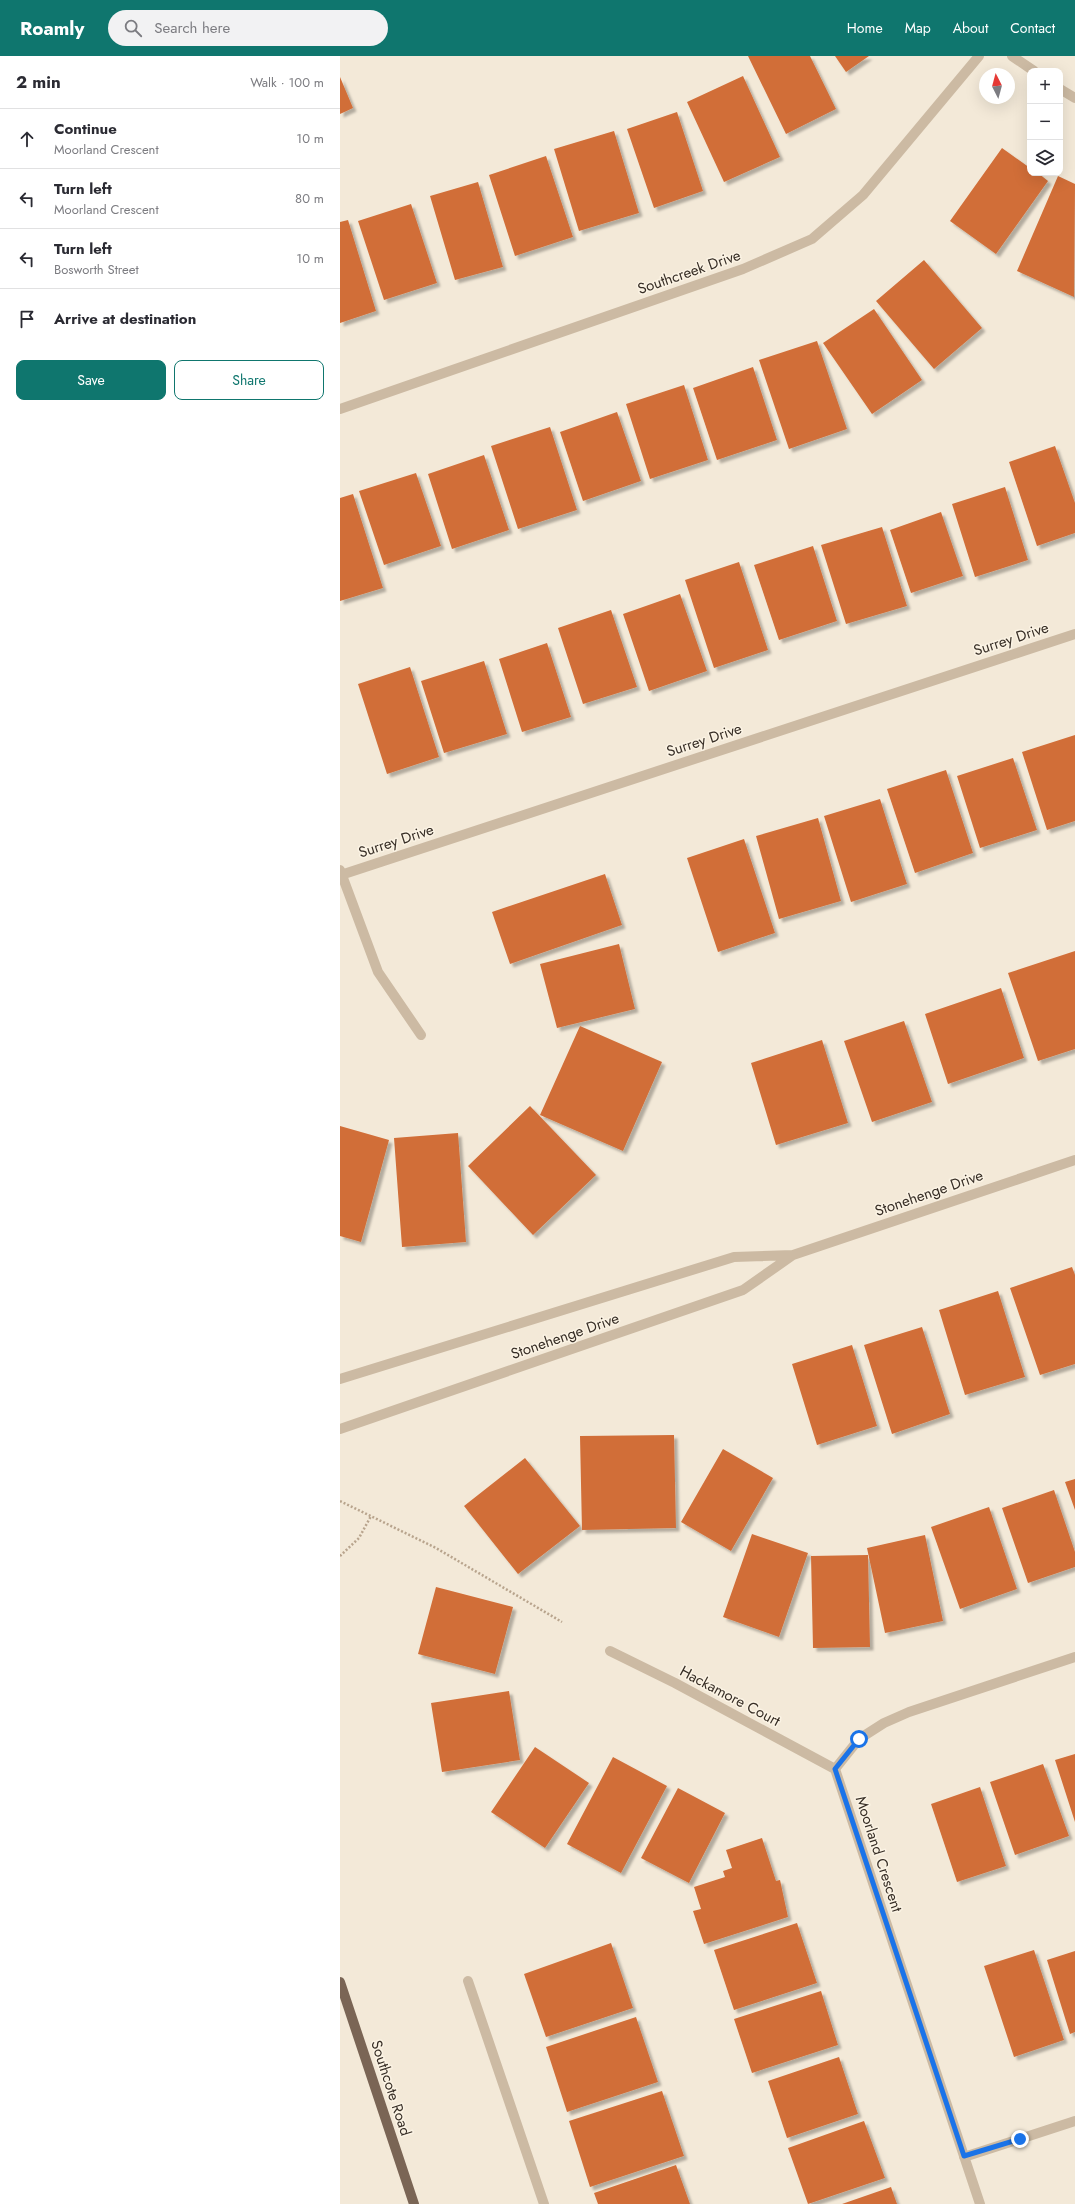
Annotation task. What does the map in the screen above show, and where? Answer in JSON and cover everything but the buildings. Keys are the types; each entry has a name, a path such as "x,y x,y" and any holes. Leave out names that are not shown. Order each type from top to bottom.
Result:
{"main road":[{"name":"Southcote Road","path":"340,1982 414,2204"}],"street":[{"name":"Southcreek Drive","path":"340,409 743,269 812,239 863,195 979,56"},
{"path":"1012,56 1030,68"},
{"path":"1063,91 1075,98"},
{"name":"Surrey Drive","path":"341,872 1075,634"},
{"path":"341,872 378,972 421,1035"},
{"name":"Stonehenge Drive","path":"340,1429 743,1290 793,1255 1075,1160"},
{"name":"Stonehenge Drive","path":"340,1379 734,1257 793,1255"},
{"name":"Hackamore Court","path":"610,1651 675,1683 835,1769"},
{"path":"835,1769 859,1739 884,1723 909,1712 1075,1657"},
{"name":"Moorland Crescent","path":"835,1769 980,2204"},
{"path":"468,1981 544,2204"},
{"path":"964,2156 1075,2121"}],"path":[{"path":"340,1501 436,1548 562,1622"},
{"path":"340,1556 359,1538 371,1516"}],"route":[{"path":"859,1739 835,1769 964,2156 1020,2139"}]}
